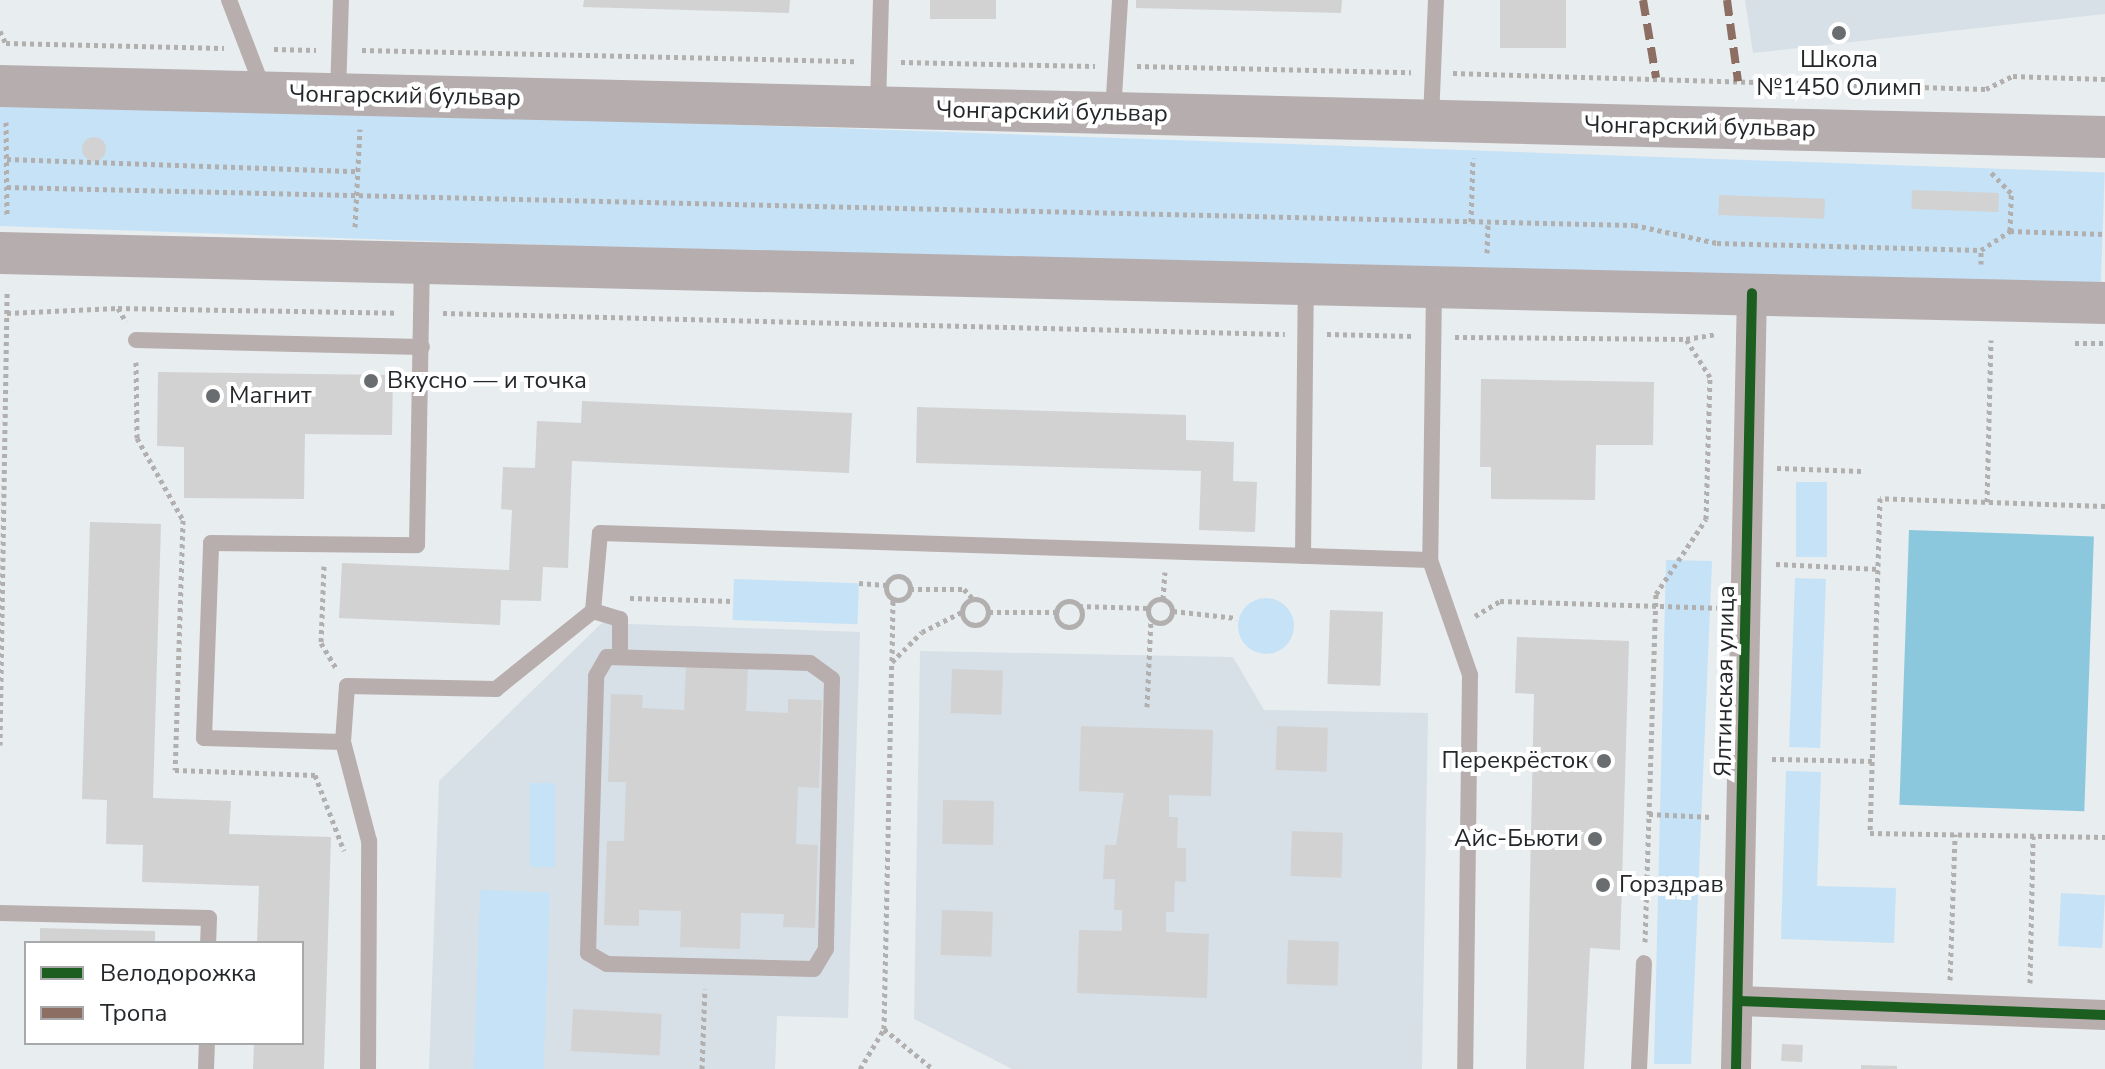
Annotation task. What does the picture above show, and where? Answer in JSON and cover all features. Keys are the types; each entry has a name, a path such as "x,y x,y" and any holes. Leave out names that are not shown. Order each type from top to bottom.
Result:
{"main road":[{"name":"Чонгарский бульвар","path":"3,86 2105,137"},
{"path":"3,253 1435,284 2105,303"}],"street":[{"name":"Ялтинская улица","path":"1736,1069 1752,293"},
{"path":"1739,1001 2105,1015"}],"lane":[{"path":"229,0 265,92"},
{"path":"341,0 339,50 350,94"},
{"path":"878,108 881,0"},
{"path":"1113,113 1120,0"},
{"path":"1431,121 1436,0"},
{"path":"343,742 204,738 211,543 417,545 422,263"},
{"path":"1303,556 1303,334 1306,281"},
{"path":"1435,284 1430,560 1470,675 1465,1069"},
{"path":"136,340 422,347"},
{"path":"368,1069 369,841 343,742 347,686 496,689 594,604 600,533 1430,560"},
{"path":"594,604 620,619 620,657"},
{"path":"620,657 810,663 832,679 823,961 804,971 705,968 607,964 588,953 596,676 599,663 620,657"},
{"path":"0,913 209,918 208,941"},
{"path":"1639,1069 1644,963"},
{"path":"206,1069 207,1045"}],"path":[{"path":"0,31 6,43 1432,73 1986,89 2013,76 2105,79"},
{"path":"0,745 3,253 7,187 3,86"},
{"path":"350,94 357,171 353,312"},
{"path":"1471,222 1473,145"},
{"path":"7,159 357,171"},
{"path":"1984,165 2011,193 2010,231"},
{"path":"7,187 355,198 1634,225 1717,243 1981,250 2010,231 2105,234"},
{"path":"1487,261 1488,222"},
{"path":"1980,272 1981,250"},
{"path":"118,308 1432,337 1686,339 1717,334"},
{"path":"1644,963 1656,594 1674,560 1706,519 1710,377 1686,339"},
{"path":"1987,502 1991,340"},
{"path":"1748,467 1861,471"},
{"path":"2105,506 1880,498 1870,833 2105,837"},
{"path":"324,544 321,643 347,686"},
{"path":"1747,563 1879,569"},
{"path":"859,583 886,585 899,575 910,589"},
{"path":"860,1069 884,1029 893,599 886,585"},
{"path":"893,599 904,599 910,589"},
{"path":"910,589 964,589 973,599 982,601 989,612"},
{"path":"892,662 922,632 962,612 973,599"},
{"path":"962,612 975,625 989,612 1056,612 1068,601 1079,606 1148,608 1163,599 1173,611 1237,618"},
{"path":"594,604 733,601"},
{"path":"1454,629 1500,601 1726,608"},
{"path":"1056,612 1060,624 1072,627 1081,619 1079,606"},
{"path":"1147,707 1151,620 1148,608"},
{"path":"1151,620 1166,622 1173,611"},
{"path":"1743,759 1873,761"},
{"path":"1649,814 1743,817"},
{"path":"1948,1009 1955,834"},
{"path":"2030,1013 2033,836"},
{"path":"702,1069 705,968"},
{"path":"884,1029 933,1069"}],"shaded area":[{"name":"Школа №1450 Олимп","path":"1745,0 2105,0 2105,14 1753,53"},
{"path":"0,99 2105,172 2100,299 0,226"},
{"path":"1796,482 1827,482 1827,557 1796,557"},
{"path":"1909,530 2094,536 2084,811 1899,805"},
{"path":"1666,560 1712,561 1691,1064 1654,1064"},
{"path":"1795,578 1826,579 1820,748 1789,747"},
{"path":"734,579 859,583 857,624 733,620"},
{"path":"1266,598 1286,606 1294,626 1286,646 1266,654 1246,646 1238,626 1246,606"},
{"path":"602,623 860,632 848,1018 777,1016 775,1069 429,1069 439,781"},
{"path":"920,651 1233,657 1264,710 1428,713 1422,1069 1012,1069 914,1019"},
{"path":"1786,771 1821,772 1817,886 1896,888 1894,943 1781,939"},
{"path":"530,783 555,783 555,867 530,867"},
{"path":"480,890 550,892 544,1069 474,1069"},
{"path":"2061,893 2105,895 2102,948 2058,946"}],"building":[{"path":"584,0 790,0 789,13 583,7"},
{"path":"930,0 996,0 996,19 930,19"},
{"path":"1136,0 1342,0 1341,13 1136,8"},
{"path":"1500,0 1566,0 1566,48 1500,48"},
{"path":"94,137 103,140 106,149 103,158 94,161 85,158 82,149 85,140"},
{"path":"1912,190 1999,193 1998,212 1911,209"},
{"path":"1719,195 1825,199 1824,219 1718,215"},
{"path":"158,372 393,375 392,435 305,434 304,499 184,498 184,447 157,446"},
{"path":"1481,379 1654,382 1653,445 1596,445 1595,500 1491,499 1491,467 1480,467"},
{"path":"582,401 852,413 849,473 572,461 568,568 543,567 541,601 501,600 500,625 339,618 342,563 509,570 512,510 501,509 503,467 535,468 537,421 581,423"},
{"path":"917,407 1186,415 1186,440 1234,442 1233,481 1257,482 1255,532 1199,530 1201,471 916,463"},
{"path":"90,522 161,524 153,798 231,801 229,834 331,837 324,1069 253,1069 254,1045 304,1045 304,941 257,941 259,886 142,882 143,845 106,844 107,800 82,799"},
{"path":"1330,610 1383,612 1380,686 1327,684"},
{"path":"1517,637 1629,641 1620,950 1590,948 1584,1069 1526,1069 1534,694 1515,693"},
{"path":"686,666 748,667 746,711 788,713 788,699 822,700 819,788 798,787 796,844 818,845 815,928 783,927 784,914 741,913 740,949 680,947 681,911 639,910 639,926 604,925 607,841 624,841 626,782 608,782 611,694 643,695 642,708 684,710"},
{"path":"952,669 1003,671 1001,715 950,713"},
{"path":"1081,726 1213,730 1211,796 1169,795 1169,817 1178,817 1177,848 1186,848 1186,882 1175,881 1174,912 1166,912 1166,932 1209,934 1207,998 1077,993 1079,930 1122,931 1122,910 1114,910 1115,879 1103,879 1105,845 1116,845 1124,793 1079,791"},
{"path":"1277,726 1328,728 1326,772 1275,770"},
{"path":"943,800 994,801 993,845 942,844"},
{"path":"1292,831 1343,833 1341,878 1290,876"},
{"path":"942,910 993,912 991,957 940,955"},
{"path":"40,928 155,931 155,941 40,941"},
{"path":"1288,940 1339,942 1337,986 1286,984"},
{"path":"573,1009 662,1014 660,1056 571,1051"},
{"path":"1782,1044 1803,1045 1802,1062 1781,1061"},
{"path":"1861,1065 1897,1066 1897,1069 1861,1069"}],"marked path":[{"path":"1643,0 1656,78"},
{"path":"1727,0 1738,81"}],"cycle path":[{"path":"1736,1069 1752,293"},
{"path":"1739,1001 2105,1015"}],"place":[{"name":"Школа №1450 Олимп","path":"1839,33"},
{"name":"Вкусно — и точка","path":"371,381"},
{"name":"Магнит","path":"213,396"},
{"name":"Перекрёсток","path":"1604,761"},
{"name":"Айс-Бьюти","path":"1595,839"},
{"name":"Горздрав","path":"1603,885"}]}
